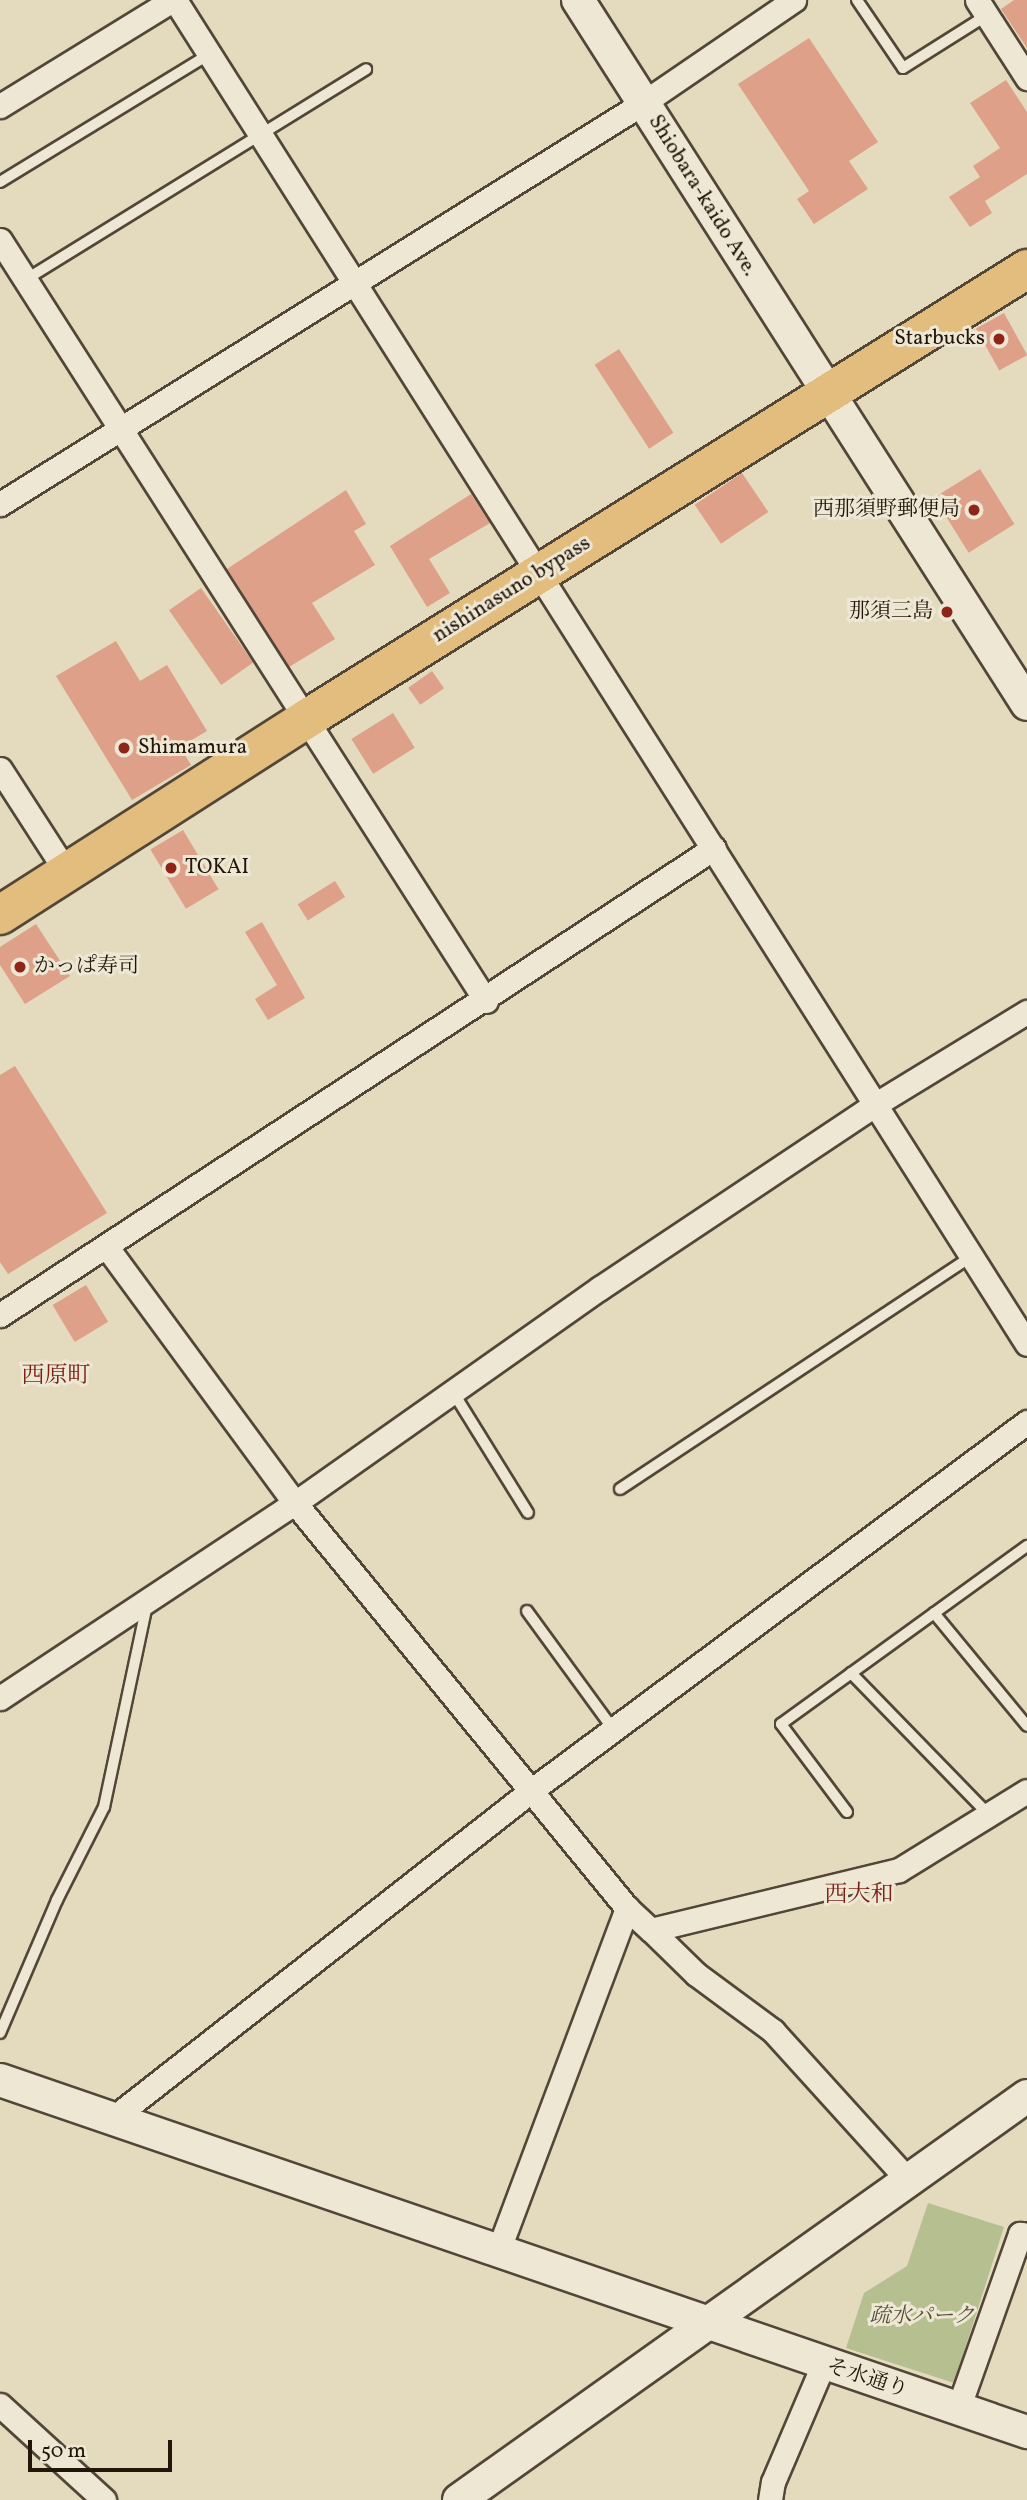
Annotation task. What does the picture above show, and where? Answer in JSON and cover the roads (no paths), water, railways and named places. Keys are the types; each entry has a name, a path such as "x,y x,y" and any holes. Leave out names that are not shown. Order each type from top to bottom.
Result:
{"highway":[{"name":"nishinasuno bypass","path":"0,915 827,391 1027,269"}],"street":[{"path":"0,106 173,0 355,279 1027,1344"},
{"name":"Shiobara-kaido Ave.","path":"578,0 1027,704"},
{"path":"0,504 355,279 643,103 794,0"},
{"path":"982,8 1027,78"},
{"path":"0,240 308,718 485,1001"},
{"path":"0,769 67,873"},
{"path":"0,1315 485,1001 714,848"},
{"path":"0,1698 295,1503 876,1104 1027,1012"},
{"path":"106,1246 295,1503 627,1908 696,1974 773,2031 909,2181"},
{"path":"113,2119 532,1790 1027,1422"},
{"path":"651,1930 886,1875 1027,1791"},
{"path":"497,2254 627,1908"},
{"name":"そ水通り","path":"0,2080 497,2254 1027,2432"},
{"path":"458,2500 1027,2096"},
{"path":"958,2409 1020,2234 1027,2235"},
{"path":"770,2500 773,2482 823,2365"},
{"path":"0,2405 104,2500"}],"lane":[{"path":"857,0 903,68 982,8"},
{"path":"0,182 210,54"},
{"path":"25,280 260,132 366,69"},
{"path":"620,1489 971,1257"},
{"path":"453,1392 528,1513"},
{"path":"847,1812 781,1724 1027,1546"},
{"path":"0,2033 57,1900 104,1807 147,1601"},
{"path":"527,1611 613,1729"},
{"path":"933,1613 1027,1726"},
{"path":"851,1673 989,1815"}],"place":[{"name":"Starbucks","path":"999,339"},
{"name":"西那須野郵便局","path":"974,510"},
{"name":"那須三島","path":"947,612"},
{"name":"Shimamura","path":"124,748"},
{"name":"TOKAI","path":"171,868"},
{"name":"かっぱ寿司","path":"20,967"}],"district":[{"name":"西原町","path":"56,1376"},
{"name":"西大和","path":"859,1895"}],"park label":[{"name":"疏水パーク","path":"922,2317"}]}
